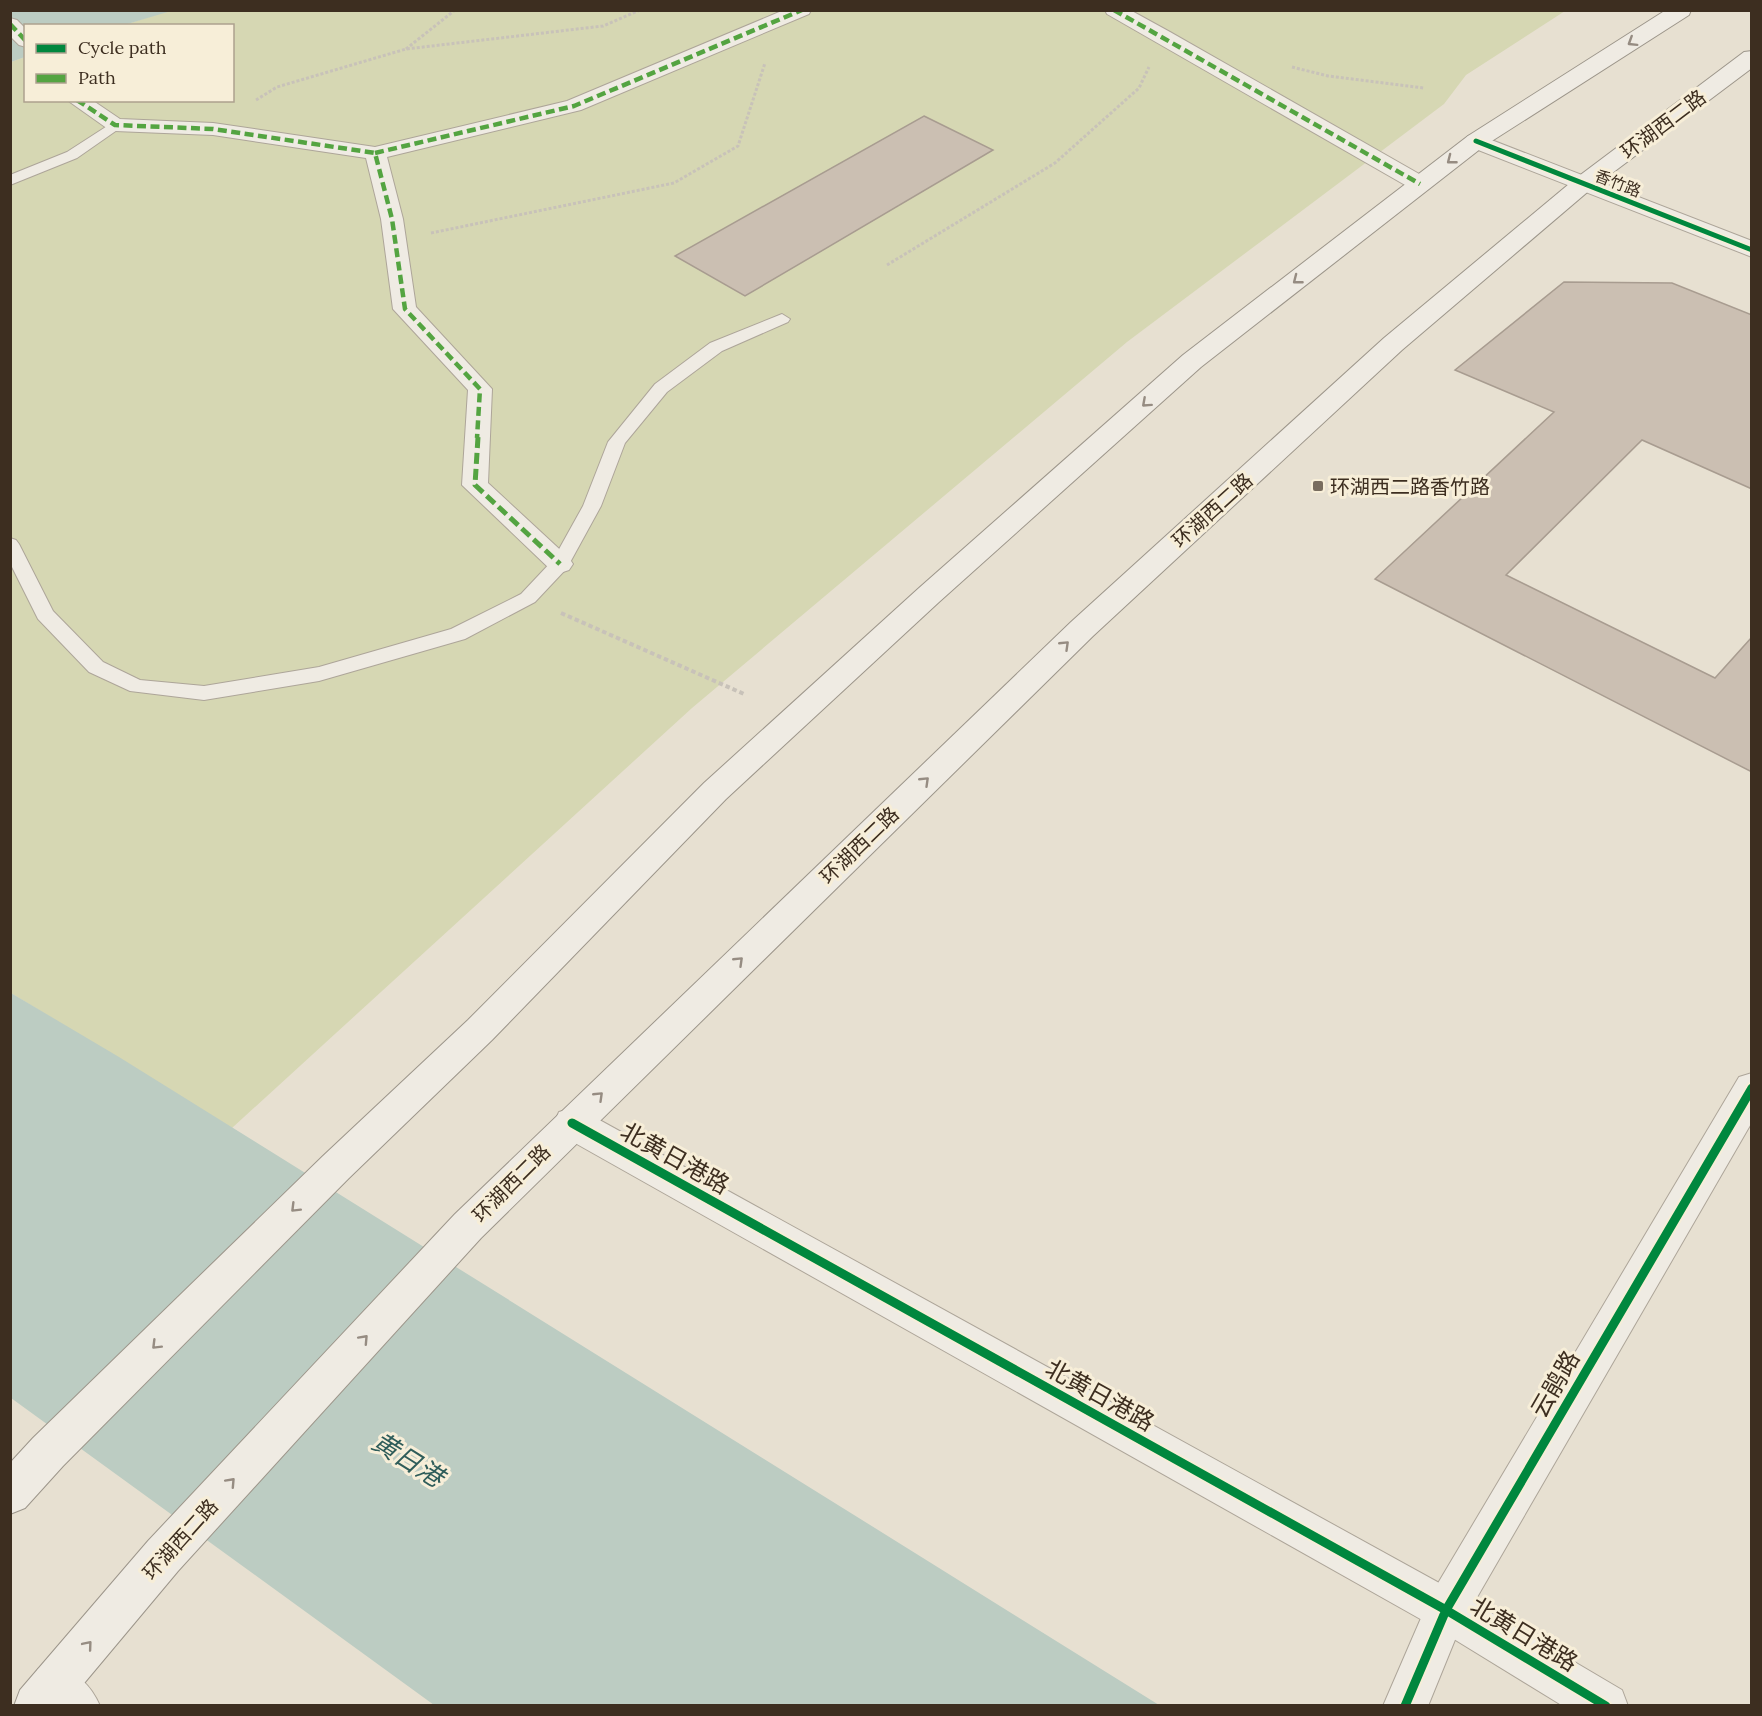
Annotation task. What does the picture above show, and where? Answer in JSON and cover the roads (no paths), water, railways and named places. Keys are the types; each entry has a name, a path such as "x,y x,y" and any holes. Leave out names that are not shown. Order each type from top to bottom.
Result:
{"main road":[{"path":"10,1494 48,1452 336,1167 480,1030 715,791 912,610 1192,362 1420,184 1476,141 1681,10"},
{"name":"环湖西二路","path":"56,1699 163,1556 468,1226 1082,629 1393,344 1584,184 1752,57"},
{"name":"香竹路","path":"1476,141 1752,250"},
{"name":"云鹃路","path":"1405,1706 1446,1610 1752,1088"},
{"name":"北黄日港路","path":"572,1123 1446,1610 1606,1706"}],"street":[{"path":"80,102 115,125 213,129 375,153 574,106 802,10"},
{"path":"1114,10 1420,184"},
{"path":"10,24 24,39"},
{"path":"375,153 392,219 405,309 480,389 475,485 560,564"}],"lane":[{"path":"10,181 72,155 115,125"},
{"path":"10,544 45,614 96,667 138,686 204,693 320,674 458,634 528,598 560,564 592,506 617,442 661,388 716,347 782,319"}],"water":[{"path":"11,11 171,11 127,24 24,24 24,57 11,62"},
{"name":"黄日港","path":"11,993 119,1057 1159,1705 434,1705 11,1398"}],"place":[{"name":"环湖西二路香竹路","path":"1318,486"}]}
